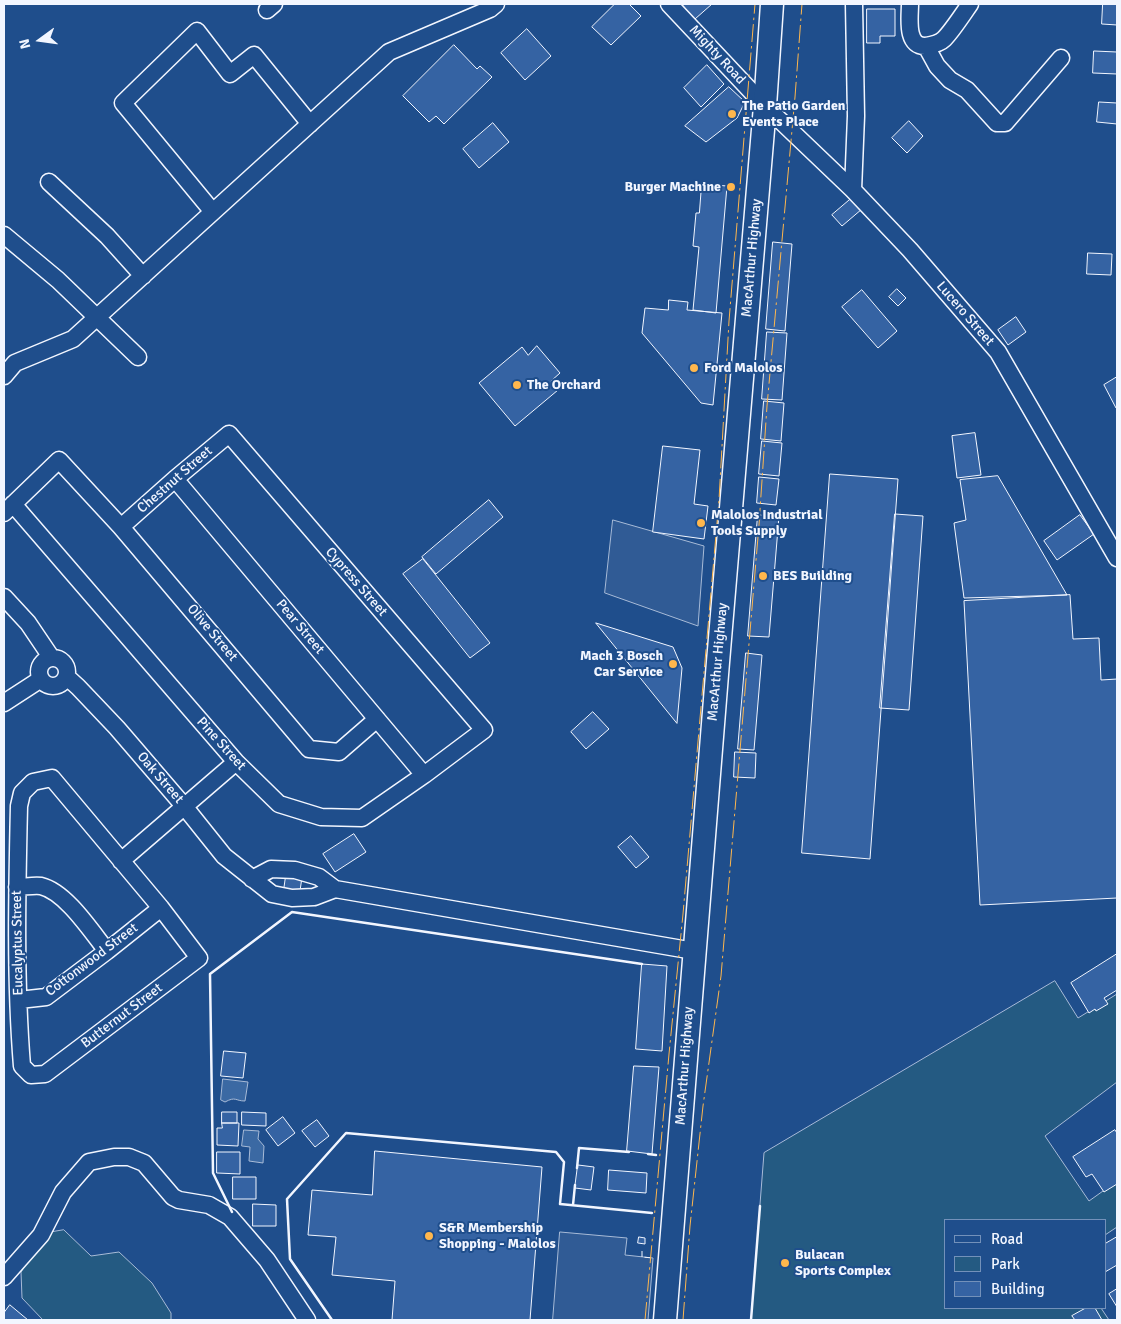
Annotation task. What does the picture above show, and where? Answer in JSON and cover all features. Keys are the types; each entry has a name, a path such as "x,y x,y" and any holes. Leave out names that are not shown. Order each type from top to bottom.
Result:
{"highway":[{"name":"MacArthur Highway","path":"665,1320 772,4"}],"street":[{"path":"4,376 15,363 73,339 389,52 490,9 496,4"},
{"name":"Mighty Road","path":"668,4 765,106"},
{"path":"853,190 856,116 854,4"},
{"path":"910,4 910,34 914,42 922,46 931,45 943,40 970,4"},
{"path":"213,212 123,103 197,31 230,74 254,55 310,124"},
{"path":"926,46 937,66 950,80 967,90 997,123 1005,123 1062,58"},
{"name":"Lucero Street","path":"765,106 853,190 910,250 998,352 1117,558"},
{"path":"49,182 108,236 143,276"},
{"path":"4,235 58,280 138,357"},
{"name":"Chestnut Street","path":"121,527 229,434"},
{"name":"Cypress Street","path":"229,434 484,730"},
{"name":"Olive Street","path":"8,509 59,460 121,527 309,749 339,752 377,719"},
{"name":"Pear Street","path":"175,479 424,775"},
{"name":"Pine Street","path":"8,509 236,762 279,804 321,817 362,818 484,730"},
{"path":"4,597 28,623 52,657 65,663 68,672 64,682 60,685 49,686 40,679 39,670 43,661 52,657"},
{"name":"Oak Street","path":"67,677 117,728 224,856 252,879 272,894 292,898 314,897 335,889"},
{"path":"4,703 40,679"},
{"path":"161,908 121,861 236,762"},
{"name":"Eucalyptus Street","path":"45,1074 31,1075 22,1066 17,887 19,806 22,793 32,782 52,778 121,861"},
{"path":"252,879 272,869 295,870 319,877 335,889 694,951"},
{"path":"17,887 40,886 68,902 107,951"},
{"name":"Cottonwood Street","path":"19,1000 46,997 161,908"},
{"name":"Butternut Street","path":"45,1074 199,958 161,908"},
{"path":"4,1277 41,1235 63,1192 89,1162 114,1157 129,1157 144,1163 173,1197 179,1200 209,1205 230,1217 267,1260 307,1320"}],"green space":[{"path":"1055,981 1078,1018 1117,994 1117,1082 1045,1136 1089,1201 1117,1181 1117,1227 1106,1234 1106,1219 944,1219 944,1309 1102,1309 1109,1320 751,1320 764,1153"},
{"path":"64,1230 91,1256 119,1252 152,1283 171,1313 171,1320 43,1320 22,1298 21,1272 46,1233"}],"shaded area":[{"path":"613,520 704,546 698,626 605,593"},
{"path":"223,1079 248,1082 245,1101 234,1099 225,1102 221,1100"},
{"path":"244,1130 259,1131 258,1139 264,1146 263,1163 249,1161 250,1147 242,1146"},
{"path":"560,1232 627,1238 625,1255 653,1258 648,1320 553,1320"}],"building":[{"path":"615,4 629,4 641,16 611,45 592,27"},
{"path":"682,4 712,4 695,19"},
{"path":"1103,4 1117,4 1117,25 1102,24"},
{"path":"867,9 895,9 895,36 880,36 880,43 867,43"},
{"path":"527,29 551,56 525,80 501,53"},
{"path":"454,45 477,69 480,66 492,77 444,124 436,116 429,122 403,96"},
{"path":"1094,51 1117,52 1117,74 1093,73"},
{"path":"707,65 724,84 701,107 684,88"},
{"path":"729,87 745,102 737,118 706,142 685,126"},
{"path":"1099,102 1117,103 1117,124 1097,122"},
{"path":"909,121 923,136 907,153 892,138"},
{"path":"493,123 509,142 479,168 463,149"},
{"path":"702,184 727,186 716,313 693,310 699,247 693,246 696,213 699,213"},
{"path":"852,198 862,209 842,226 832,215"},
{"path":"773,242 792,244 785,331 766,329"},
{"path":"1088,253 1112,254 1111,275 1087,274"},
{"path":"897,289 906,298 898,306 889,297"},
{"path":"862,290 897,331 878,348 842,307"},
{"name":"Ford Malolos","path":"669,300 688,302 687,310 722,313 713,405 701,403 642,333 645,308 668,310"},
{"path":"1016,317 1026,332 1008,345 998,330"},
{"path":"767,332 787,333 782,400 762,399"},
{"path":"537,346 560,373 551,381 558,390 515,426 479,383 522,347 528,355"},
{"path":"1117,377 1117,407 1116,408 1104,385"},
{"path":"764,401 784,403 781,441 761,439"},
{"path":"975,433 981,475 957,478 952,436"},
{"path":"762,441 782,443 779,476 759,474"},
{"path":"663,446 700,450 694,504 708,506 704,539 653,532"},
{"path":"830,474 898,479 870,859 802,853"},
{"path":"998,476 1067,595 964,598 954,523 966,520 960,480"},
{"path":"759,477 779,479 776,505 757,503"},
{"path":"489,500 503,517 436,574 422,557"},
{"path":"895,514 923,516 909,710 880,708"},
{"name":"BES Building","path":"758,515 779,516 769,637 748,636"},
{"path":"1080,515 1094,534 1057,560 1044,541"},
{"path":"423,559 490,643 470,658 403,574"},
{"path":"1070,595 1073,639 1099,638 1101,680 1117,679 1117,898 980,905 964,601"},
{"path":"596,623 673,647 682,668 677,723"},
{"path":"746,653 762,655 754,750 738,749"},
{"path":"593,712 609,729 586,749 571,732"},
{"path":"735,752 756,753 755,778 734,777"},
{"path":"354,834 366,852 335,872 323,854"},
{"path":"631,836 649,857 636,868 618,847"},
{"path":"286,876 302,877 300,891 284,890"},
{"path":"1117,954 1117,990 1104,998 1108,1004 1089,1013 1071,983"},
{"path":"642,964 667,966 662,1051 636,1049"},
{"path":"224,1051 246,1053 243,1078 221,1076"},
{"path":"634,1066 659,1067 652,1154 627,1151"},
{"path":"222,1112 237,1112 237,1123 222,1123"},
{"path":"242,1112 266,1113 266,1126 242,1125"},
{"path":"283,1117 295,1133 278,1146 266,1130"},
{"path":"317,1120 329,1136 315,1147 302,1131"},
{"path":"222,1123 239,1123 238,1146 217,1145 217,1128 222,1128"},
{"path":"1115,1130 1117,1133 1117,1184 1104,1192 1092,1174 1086,1177 1073,1157"},
{"name":"S&R Membership Shopping - Malolos","path":"375,1151 542,1167 530,1320 392,1320 395,1281 332,1275 336,1237 308,1235 312,1190 372,1195"},
{"path":"217,1152 240,1152 240,1174 217,1173"},
{"path":"578,1165 594,1167 591,1190 575,1188"},
{"path":"609,1170 647,1173 646,1193 608,1190"},
{"path":"233,1177 256,1177 256,1199 233,1199"},
{"path":"253,1204 276,1205 276,1226 253,1226"},
{"path":"639,1237 645,1238 645,1244 638,1243"},
{"path":"1117,1237 1117,1265 1106,1271 1106,1243"},
{"path":"1117,1289 1117,1307 1109,1294"},
{"path":"10,1305 28,1320 4,1320 4,1313"},
{"path":"1084,1309 1096,1309 1102,1320 1075,1320 1072,1316"}],"fence":[{"path":"642,1251 642,1257 653,1258"}],"wall":[{"path":"232,1212 213,1173 210,974 292,912 642,964"},
{"path":"332,1320 290,1259 287,1199 346,1133 556,1152 564,1162 560,1204 652,1213"},
{"path":"577,1168 579,1148 629,1152"},
{"path":"648,1154 656,1155"},
{"path":"573,1205 575,1185"},
{"path":"751,1320 760,1206"}],"power":[{"path":"645,1320 719,500 729,321 755,4"},
{"path":"683,1320 690,1226 703,1106 721,976 802,4"}],"place":[{"name":"The Patio Garden Events Place","path":"732,114"},
{"name":"Burger Machine","path":"731,187"},
{"name":"Ford Malolos","path":"694,368"},
{"name":"The Orchard","path":"517,385"},
{"name":"Malolos Industrial Tools Supply","path":"701,523"},
{"name":"BES Building","path":"763,576"},
{"name":"Mach 3 Bosch Car Service","path":"673,664"},
{"name":"S&R Membership Shopping - Malolos","path":"429,1236"},
{"name":"Bulacan Sports Complex","path":"785,1263"}]}
